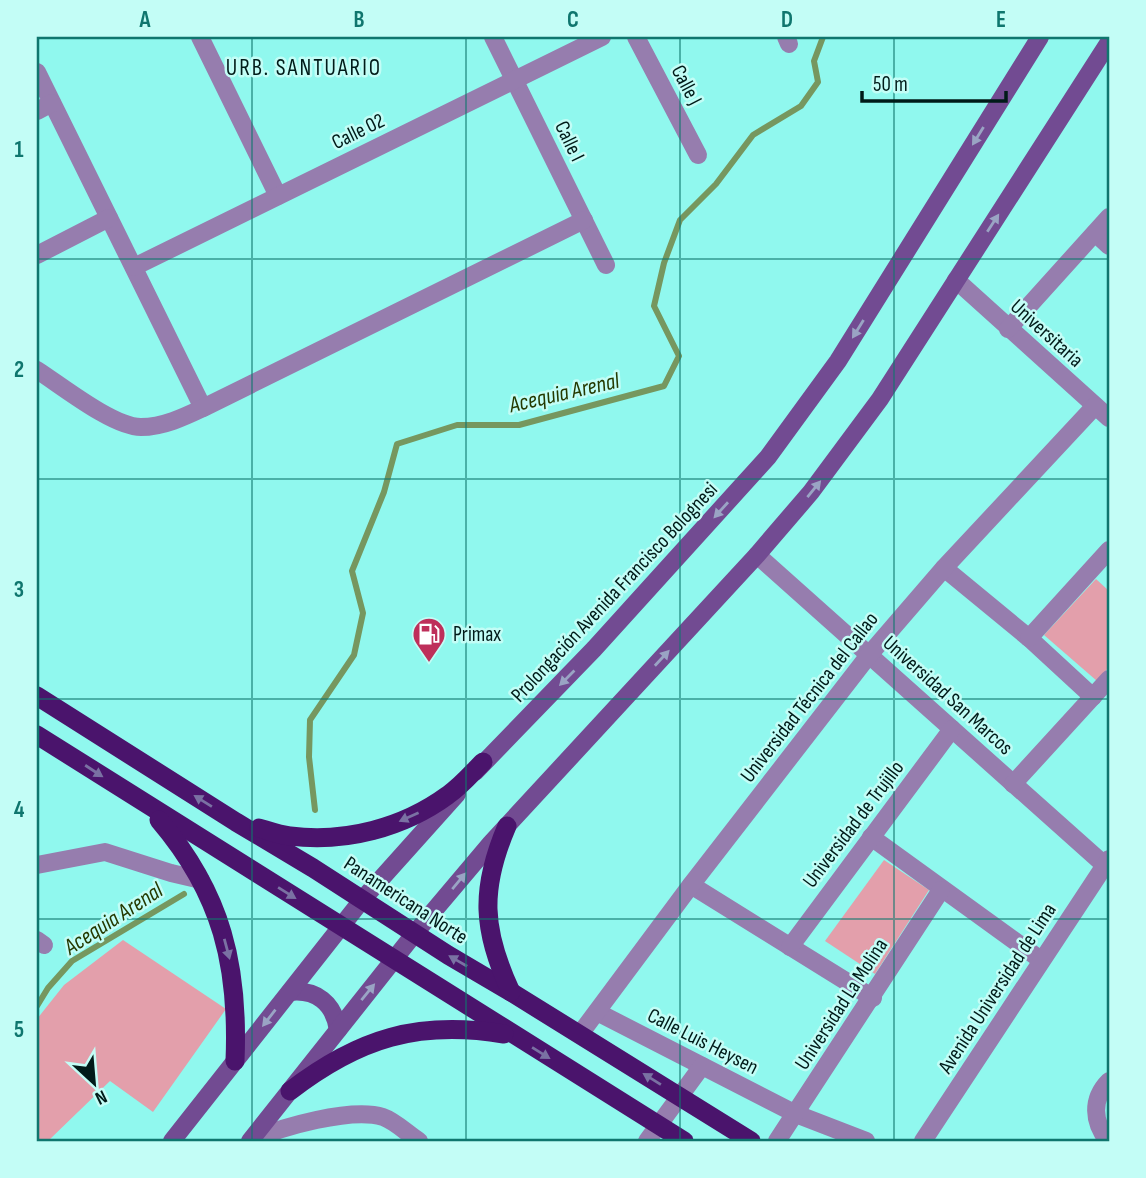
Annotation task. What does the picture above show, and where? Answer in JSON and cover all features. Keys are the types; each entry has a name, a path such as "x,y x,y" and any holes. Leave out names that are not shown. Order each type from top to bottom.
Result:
{"highway":[{"name":"Panamericana Norte","path":"37,695 448,956 512,992 751,1141"},
{"path":"37,735 512,1035 652,1133 684,1141"},
{"path":"236,822 290,836 345,836 382,828 417,814 449,794 484,762"},
{"path":"148,805 177,841 201,880 220,923 232,968 237,1014 235,1061"},
{"path":"507,826 496,852 488,888 488,924 496,960 512,992"},
{"path":"290,1091 357,1048 394,1035 434,1029 460,1029 512,1035"}],"main road":[{"name":"Prolongación Avenida Francisco Bolognesi","path":"172,1141 362,900 484,762 594,649 744,485 776,446 838,361 1040,37"},
{"path":"250,1141 415,933 507,826 757,555 845,449 1109,42"},
{"path":"290,992 309,992 327,1002 333,1010 338,1030"}],"street":[{"path":"200,37 278,196"},
{"name":"Calle I","path":"493,37 606,265"},
{"name":"Calle 02","path":"134,267 602,37"},
{"name":"Calle J","path":"636,37 698,155"},
{"path":"37,72 45,107 109,218 203,408"},
{"path":"1008,329 1109,217"},
{"path":"37,255 109,218"},
{"path":"37,370 122,424 141,427 160,424 203,408 584,220"},
{"path":"1095,233 1109,246"},
{"name":"Universitaria","path":"956,281 1109,418"},
{"name":"Universidad Técnica del Callao","path":"580,1034 869,655 944,568 1095,406"},
{"path":"1029,638 1103,570 1109,550"},
{"name":"Universidad San Marcos","path":"757,555 1013,784 1108,865"},
{"path":"944,568 1029,638 1093,696"},
{"path":"1013,784 1109,679"},
{"name":"Universidad de Trujillo","path":"790,947 952,729"},
{"path":"871,838 1041,960"},
{"path":"37,865 105,852 201,880"},
{"name":"Avenida Universidad de Lima","path":"923,1141 1041,960 1108,865"},
{"path":"691,885 873,998"},
{"name":"Universidad La Molina","path":"777,1141 873,998 941,890"},
{"name":"Calle Luis Heysen","path":"597,1012 796,1114 866,1141"},
{"path":"652,1133 702,1066"},
{"path":"1108,1141 1099,1129 1096,1119 1098,1098 1109,1081"},
{"path":"250,1141 274,1130 309,1121 351,1115 383,1117 419,1141"},
{"path":"1083,1132 1102,1141"}],"shaded area":[{"path":"1096,579 1109,591 1109,667 1097,681 1044,635"},
{"path":"884,860 929,890 875,974 825,941"},
{"path":"123,940 226,1009 153,1112 110,1081 48,1141 37,1141 37,1019 64,985"}],"waterway":[{"name":"Acequia Arenal","path":"315,810 309,757 310,720 354,655 363,613 352,571 384,492 397,444 457,425 519,425 664,386 679,356 654,306 664,263 680,220 716,184 753,135 801,106 818,82 814,61 823,37"},
{"name":"Acequia Arenal","path":"37,1006 48,988 72,961 184,894"}],"place":[{"name":"Primax","path":"429,664"}],"district":[{"name":"URB. SANTUARIO","path":"304,67"}]}
